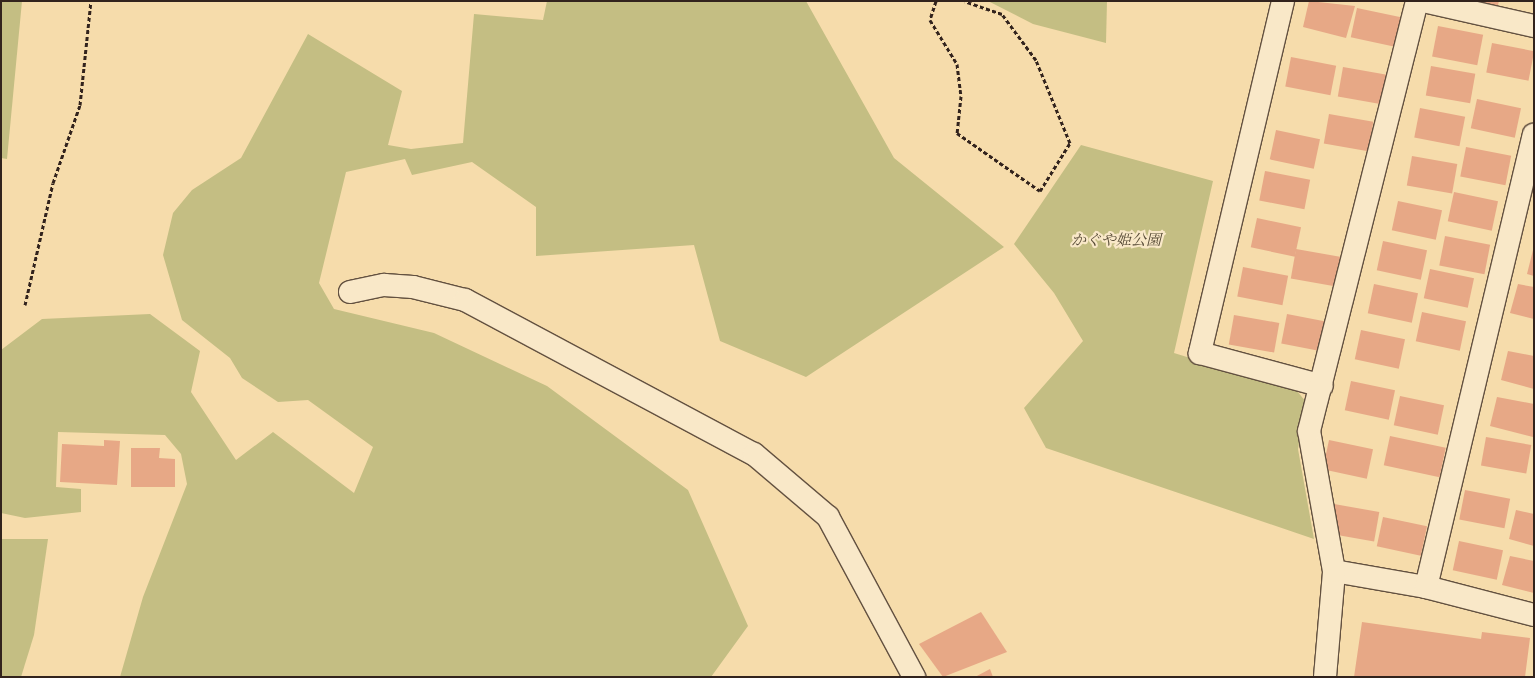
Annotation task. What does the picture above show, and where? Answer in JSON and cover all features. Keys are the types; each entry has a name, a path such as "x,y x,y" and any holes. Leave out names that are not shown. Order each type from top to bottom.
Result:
{"street":[{"path":"1283,1 1200,353 1322,386"},
{"path":"1325,677 1334,571 1309,431 1322,386 1417,1"},
{"path":"1423,1 1534,26"},
{"path":"1426,587 1534,135"},
{"path":"350,292 384,286 412,287 456,297 754,454 828,517 914,677"},
{"path":"1334,571 1426,587 1534,615"}],"path":[{"path":"25,305 53,183 80,105 91,1"},
{"path":"936,1 930,20 956,64 961,96 956,133 1040,191 1070,144 1036,60 1008,21 1002,14 965,1"}],"green space":[{"path":"1,1 22,1 7,159 1,158"},
{"path":"547,1 806,1 894,158 1004,247 806,377 720,341 694,245 536,256 536,207 472,162 412,175 405,159 346,172 319,283 334,309 434,333 547,386 688,490 748,626 711,677 120,677 143,597 187,484 181,454 165,435 58,432 56,487 81,489 81,512 25,518 1,513 1,350 42,319 150,314 200,351 191,392 236,460 273,432 354,493 373,447 308,400 278,402 242,378 230,358 182,320 163,255 173,213 192,190 241,158 308,34 402,91 388,145 411,149 463,143 474,14 543,20"},
{"path":"988,1 1107,1 1106,43 1033,24"},
{"name":"かぐや姫公園","path":"1081,145 1213,181 1174,353 1297,391 1306,402 1298,449 1314,539 1046,448 1024,408 1083,341 1054,293 1014,244"},
{"path":"1,539 48,539 34,635 21,677 1,677"}],"building":[{"path":"1309,1 1355,6 1346,38 1303,27"},
{"path":"1468,1 1499,1 1497,9"},
{"path":"1357,8 1401,17 1395,47 1351,37"},
{"path":"1438,26 1483,35 1477,65 1432,56"},
{"path":"1492,43 1534,51 1528,81 1486,72"},
{"path":"1291,57 1336,66 1330,95 1285,86"},
{"path":"1431,66 1475,74 1470,103 1426,96"},
{"path":"1343,67 1388,75 1383,105 1338,97"},
{"path":"1477,99 1521,108 1515,138 1471,128"},
{"path":"1420,108 1465,117 1459,146 1414,137"},
{"path":"1329,114 1373,122 1368,151 1324,144"},
{"path":"1276,130 1320,139 1314,169 1270,159"},
{"path":"1466,147 1511,156 1505,185 1460,176"},
{"path":"1412,156 1457,164 1452,194 1407,186"},
{"path":"1265,171 1310,180 1304,209 1259,200"},
{"path":"1454,192 1498,201 1492,231 1448,221"},
{"path":"1398,201 1442,210 1436,240 1392,230"},
{"path":"1257,218 1301,227 1295,257 1251,247"},
{"path":"1445,236 1490,245 1484,274 1439,265"},
{"path":"1383,241 1427,250 1421,280 1377,270"},
{"path":"1296,249 1341,257 1336,287 1291,279"},
{"path":"1534,250 1534,276 1527,274"},
{"path":"1243,267 1288,276 1282,305 1237,296"},
{"path":"1430,269 1474,278 1468,308 1424,298"},
{"path":"1374,284 1418,293 1412,323 1368,313"},
{"path":"1518,284 1534,287 1534,319 1510,313"},
{"path":"1422,312 1466,321 1460,351 1416,341"},
{"path":"1287,314 1332,323 1326,352 1281,343"},
{"path":"1234,315 1279,323 1274,353 1229,345"},
{"path":"1361,330 1405,339 1399,369 1355,359"},
{"path":"1508,351 1534,356 1534,389 1501,380"},
{"path":"1351,381 1395,390 1389,420 1345,410"},
{"path":"1400,396 1444,405 1438,435 1394,425"},
{"path":"1497,397 1534,404 1533,437 1490,426"},
{"path":"1390,436 1446,448 1440,477 1384,465"},
{"path":"1486,437 1531,445 1526,474 1481,466"},
{"path":"104,440 120,441 117,485 60,482 62,444 104,446"},
{"path":"1329,440 1373,449 1367,479 1323,469"},
{"path":"131,448 160,448 159,458 175,459 175,487 131,487"},
{"path":"1465,490 1510,499 1504,528 1459,519"},
{"path":"1334,504 1379,512 1374,542 1329,534"},
{"path":"1516,510 1534,514 1534,546 1509,539"},
{"path":"1383,517 1427,526 1421,556 1377,546"},
{"path":"1459,541 1503,550 1497,580 1453,570"},
{"path":"1510,556 1534,561 1534,593 1502,585"},
{"path":"981,612 1007,652 943,677 919,644"},
{"path":"1362,622 1481,639 1482,632 1530,638 1525,677 1354,677"},
{"path":"990,669 993,677 975,677"}]}
